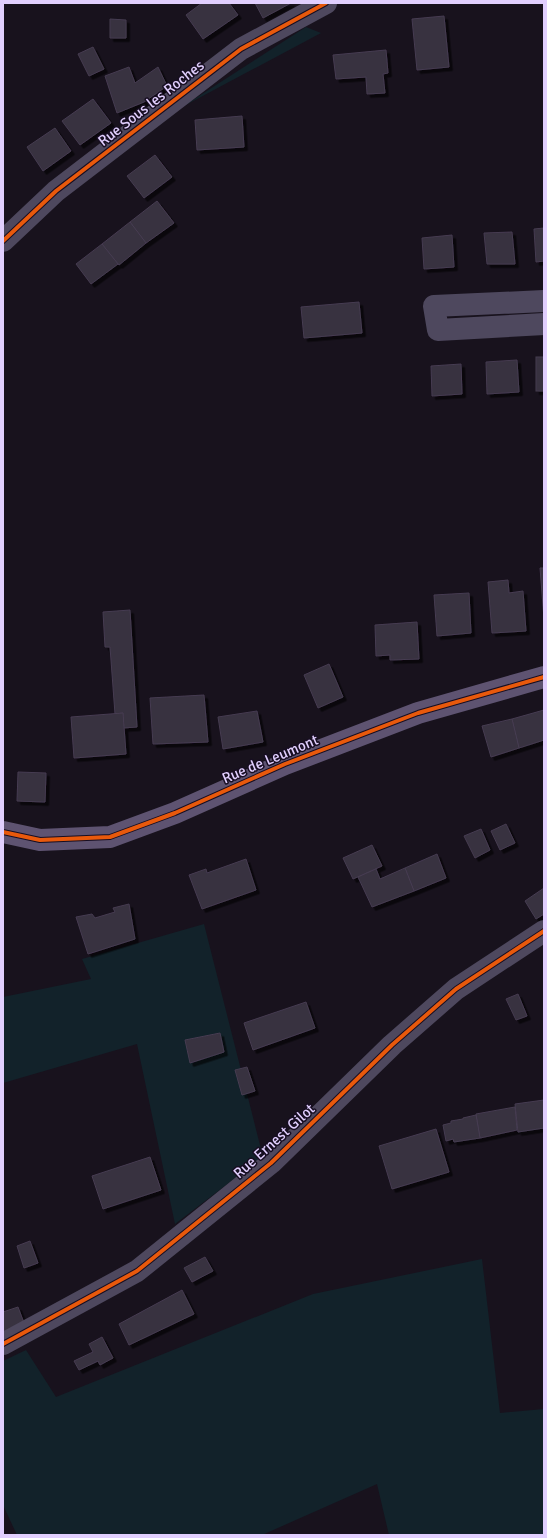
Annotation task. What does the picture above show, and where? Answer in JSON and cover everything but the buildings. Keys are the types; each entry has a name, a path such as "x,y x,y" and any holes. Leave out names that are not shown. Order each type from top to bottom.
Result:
{"street":[{"name":"Rue Sous les Roches","path":"3,241 56,191 241,49 326,3"},
{"path":"544,301 434,306 438,330 544,324"},
{"name":"Rue de Leumont","path":"3,832 40,840 110,837 176,813 286,764 418,713 544,678"},
{"name":"Rue Ernest Gilot","path":"3,1344 137,1271 271,1164 392,1045 456,989 544,931"}],"shaded area":[{"path":"306,27 321,33 182,107"},
{"path":"204,924 263,1157 175,1224 137,1044 3,1083 3,997 91,979 82,959"},
{"path":"482,1259 500,1413 544,1409 544,1535 389,1535 377,1484 262,1535 17,1535 3,1505 3,1361 26,1350 56,1397 313,1294"}],"cycle path":[{"path":"3,241 56,191 241,49 326,3"},
{"path":"3,832 40,840 110,837 175,813 285,764 418,713 544,677"},
{"path":"3,1344 137,1271 271,1163 392,1045 456,989 544,931"}]}
